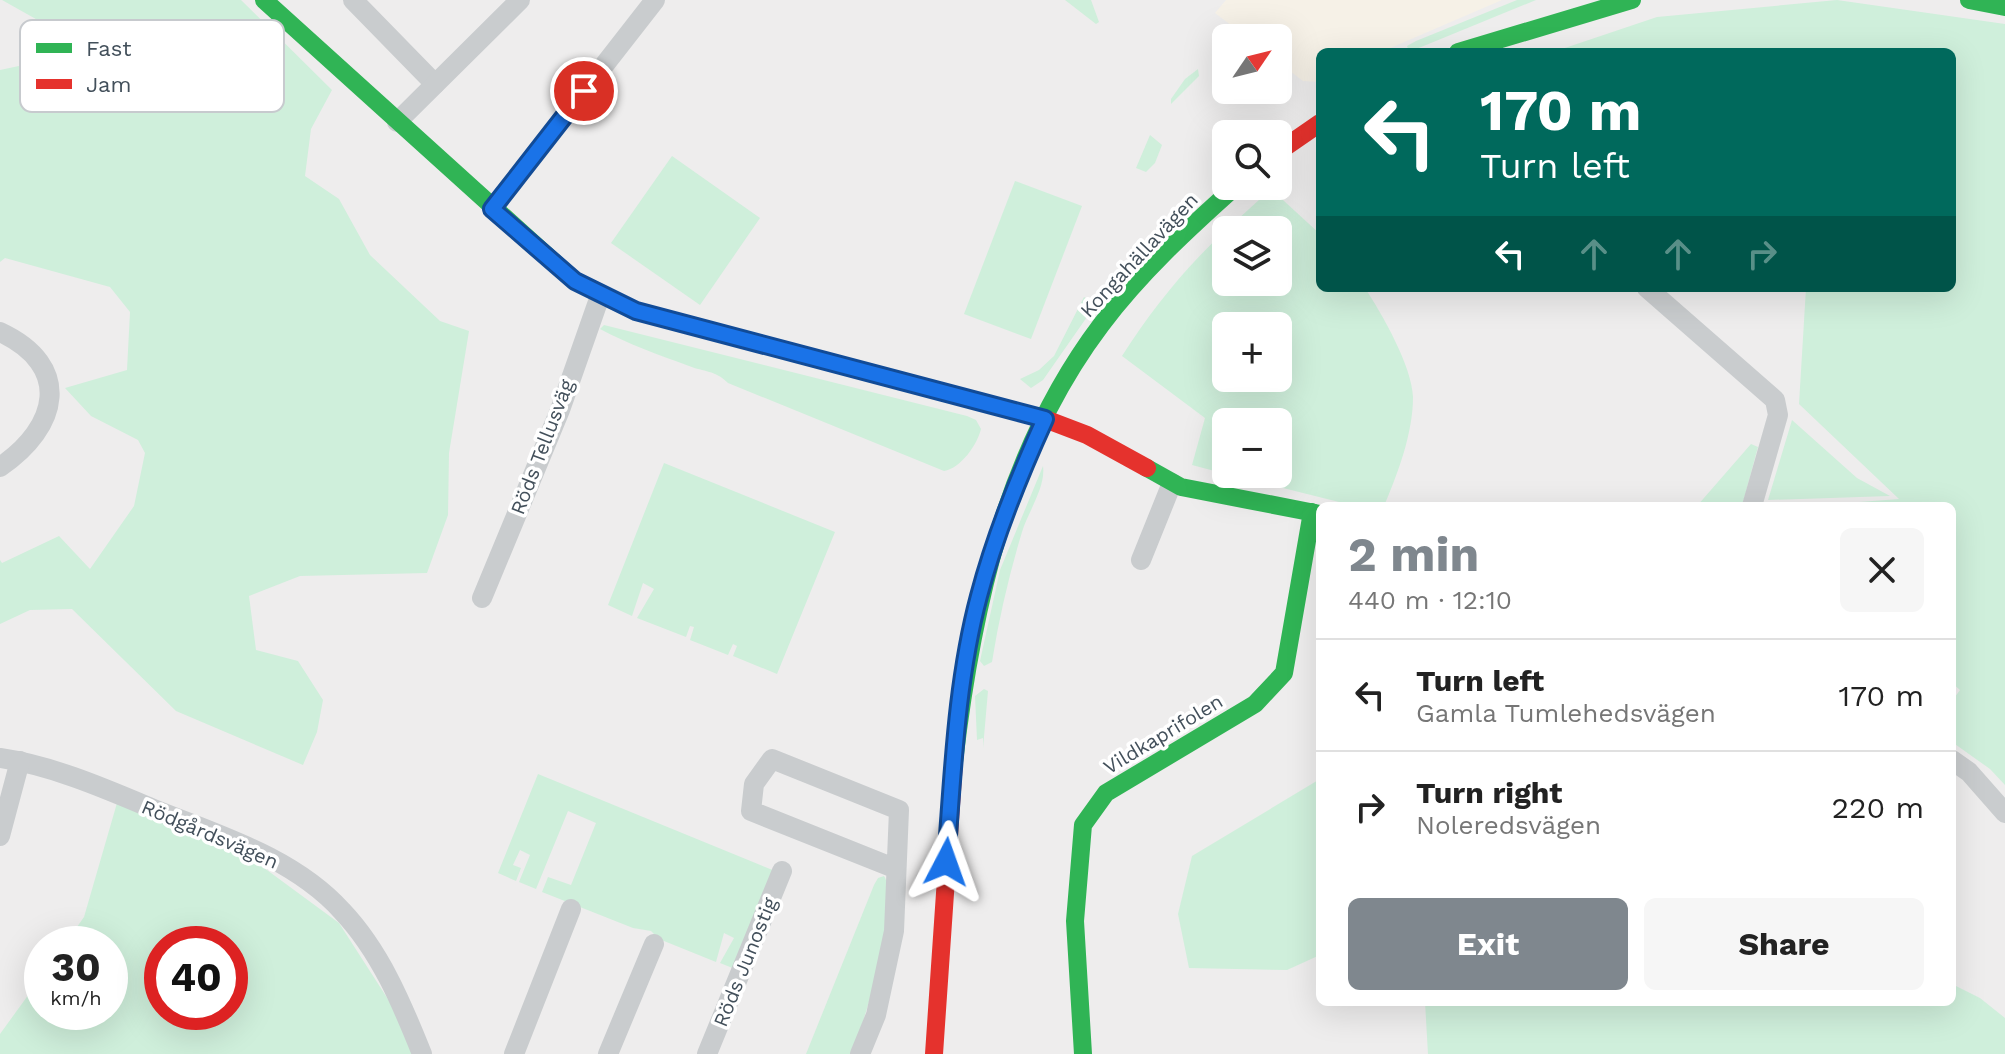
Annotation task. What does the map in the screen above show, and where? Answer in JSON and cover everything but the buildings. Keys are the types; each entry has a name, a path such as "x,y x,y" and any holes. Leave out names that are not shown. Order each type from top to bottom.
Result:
{"street":[{"path":"264,0 492,209 575,281 600,296 636,311 1045,419 1087,435 1181,487 1316,513"},
{"path":"353,0 435,84"},
{"path":"397,122 520,0"},
{"path":"492,209 655,0"},
{"path":"1468,48 1565,8 1632,0"},
{"path":"1969,0 2005,7"},
{"path":"1292,142 1316,126"},
{"name":"Kongahällavägen","path":"934,1054 953,772 971,633 1004,517 1045,419 1078,358 1107,317 1222,200"},
{"path":"1652,292 1775,400 1778,415 1753,502"},
{"name":"Röds Tellusväg","path":"482,598 560,410 600,296"},
{"path":"0,332 31,350 42,364 50,384 50,405 44,425 28,444 0,467"},
{"path":"1141,560 1172,483"},
{"name":"Vildkaprifolen","path":"1083,1054 1075,934 1083,825 1106,793 1255,704 1284,673 1316,513"},
{"path":"0,836 10,759"},
{"name":"Rödgårdsvägen","path":"10,759 74,777 215,833 299,874 341,909 362,934 382,965 422,1054"},
{"path":"860,1054 887,977 894,931 894,868 899,810 772,759 754,784 751,811 894,868"},
{"path":"1956,763 1969,772 2005,813"},
{"name":"Röds Junostig","path":"707,1054 782,871"},
{"path":"514,1054 571,909"},
{"path":"608,1054 654,944"}],"shaded area":[{"path":"1226,0 1502,0 1390,48 1316,48 1316,82 1303,81 1292,73 1292,24 1230,24 1215,13"}],"green space":[{"path":"2,0 241,0 261,20 38,20"},
{"path":"1065,0 1091,0 1099,22 1096,24"},
{"path":"1517,0 1536,0 1419,48 1408,48 1416,41"},
{"path":"1837,0 2005,24 2005,785 1990,769 1956,745 1956,696 1960,690 1956,686 1956,502 1859,502 1899,499 1799,404 1806,292 1956,292 1956,48 1565,48 1657,17"},
{"path":"284,43 332,90 311,129 305,176 339,199 370,255 440,321 469,331 449,453 448,515 427,573 300,576 249,596 256,650 298,661 323,700 317,732 303,765 176,711 72,609 30,610 0,624 0,560 2,563 59,536 90,569 134,506 145,453 138,440 91,416 65,388 127,370 130,312 110,287 5,258 0,262 0,70 20,66 20,112 284,112"},
{"path":"1198,69 1199,76 1171,104 1171,99 1185,79"},
{"path":"1150,135 1162,145 1155,163 1146,172 1136,168"},
{"path":"672,156 760,218 700,305 611,243"},
{"path":"1015,181 1082,206 1031,339 964,314"},
{"path":"1259,200 1283,200 1316,230 1316,292 1367,292 1402,356 1411,384 1413,397 1408,439 1386,502 1339,502 1283,488 1292,488 1292,408 1212,408 1212,470 1192,465 1205,418 1122,356 1170,290 1212,244 1212,296 1292,296 1292,216 1241,216"},
{"path":"1084,297 1096,304 1043,380 1031,388 1020,379 1039,370 1054,356"},
{"path":"604,325 967,416 976,420 981,429 967,455 944,471 728,383 714,373 633,344 600,329"},
{"path":"1792,420 1857,478 1890,496 1768,500"},
{"path":"1751,444 1758,447 1743,502 1700,502"},
{"path":"664,463 835,532 777,674 733,656 737,646 733,644 728,655 690,640 694,627 690,626 686,637 637,618 654,589 643,583 632,616 608,605"},
{"path":"1043,466 1039,491 1013,564 992,662 984,666 980,661 1000,570"},
{"path":"984,689 988,691 983,748 983,738 977,740 975,696"},
{"path":"538,774 775,871 735,969 720,963 734,938 724,933 716,962 659,939 651,931 633,928 542,892 548,877 571,885 596,823 568,811 536,889 519,882 530,855 520,850 513,865 521,868 516,881 498,873"},
{"path":"1316,781 1316,957 1287,970 1189,968 1178,914 1192,856"},
{"path":"117,803 252,859 339,923 393,1007 412,1054 0,1054 0,1034 24,1001 24,1030 128,1030 128,926 78,926 84,917"},
{"path":"884,876 888,890 885,936 852,1054 806,1054 874,885 878,878"},
{"path":"1956,986 1980,998 2005,1018 2005,1054 1428,1054 1425,1006 1956,1006"}],"traffic: fast":[{"path":"264,0 575,281 636,311 810,357"},
{"path":"1471,48 1632,0"},
{"path":"1969,0 2005,7"},
{"path":"954,762 971,646 983,589 1017,478 1040,425 1068,374 1116,306 1165,252 1221,200"},
{"path":"1147,468 1181,487 1316,513"},
{"path":"1083,1054 1075,921 1083,825 1106,793 1255,704 1284,673 1312,512"}],"traffic: jam":[{"path":"1292,142 1316,126"},
{"path":"810,357 1045,419 1087,435 1147,468"},
{"path":"934,1054 954,762"}],"route":[{"path":"584,91 492,209 575,281 600,296 636,311 964,395 1045,419 1004,517 978,598 958,721 946,862"}]}
